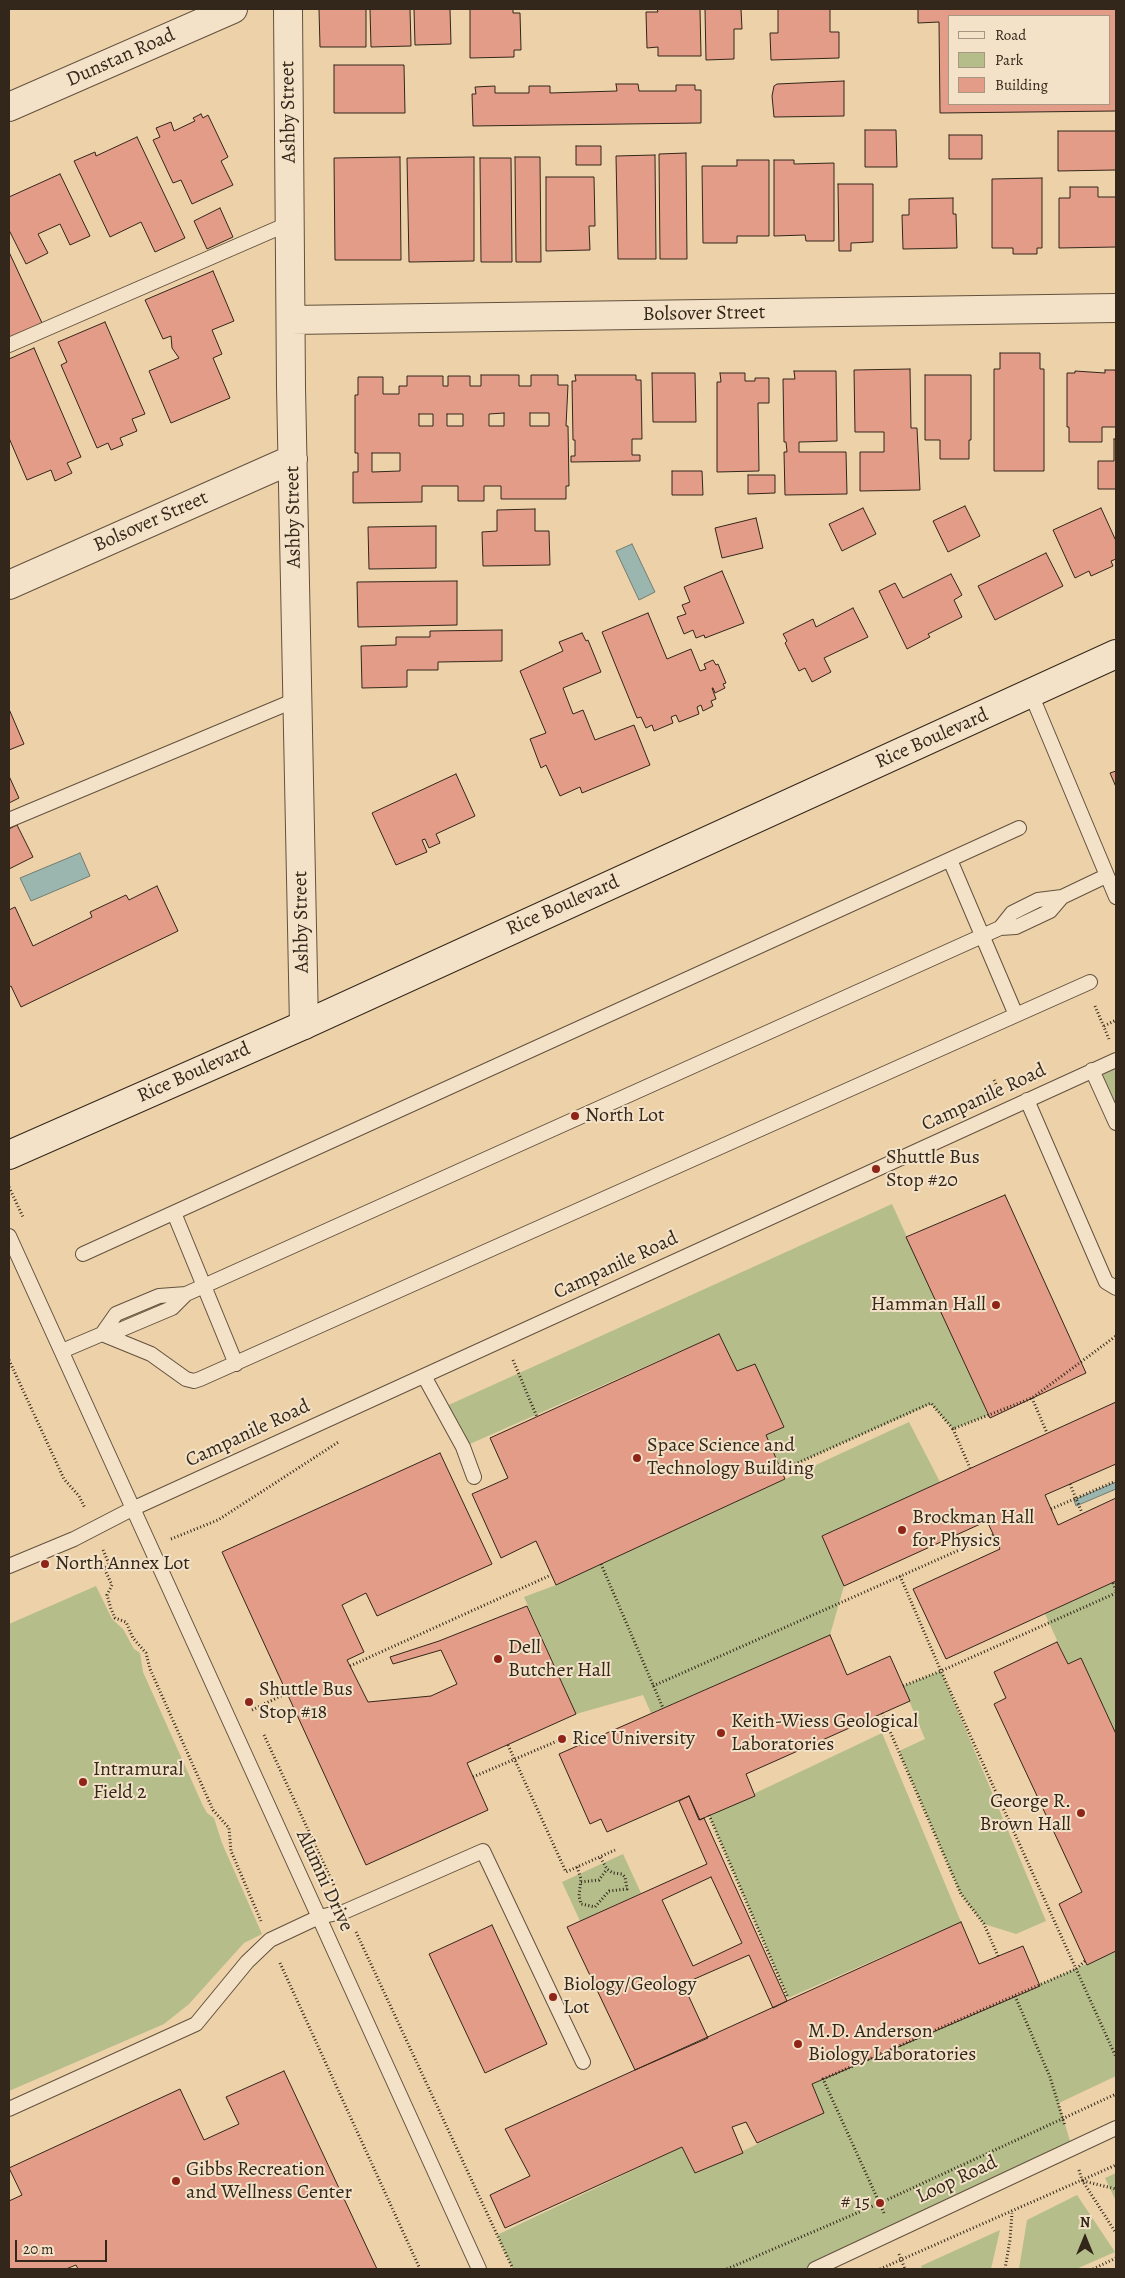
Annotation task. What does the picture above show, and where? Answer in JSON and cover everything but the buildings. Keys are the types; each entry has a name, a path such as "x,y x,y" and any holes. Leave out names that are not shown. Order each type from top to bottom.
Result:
{"street":[{"name":"Dunstan Road","path":"9,107 233,9"},
{"name":"Ashby Street","path":"288,9 293,459 304,1024"},
{"name":"Bolsover Street","path":"291,320 1116,308"},
{"name":"Bolsover Street","path":"9,585 293,459"},
{"name":"Rice Boulevard","path":"9,1155 304,1024 1116,654"}],"lane":[{"path":"9,345 290,223"},
{"path":"1031,694 1116,896"},
{"path":"9,820 298,699"},
{"path":"83,1254 1020,828"},
{"path":"950,860 1016,1015"},
{"path":"62,1351 102,1334 120,1330 172,1308 186,1294 1000,928 1012,913 1038,900 1062,897 1106,876"},
{"path":"102,1334 151,1354 186,1379 194,1381 236,1364 1088,983"},
{"name":"Campanile Road","path":"9,1566 1116,1060"},
{"path":"1092,1070 1116,1123"},
{"path":"1027,1100 1106,1282 1116,1288"},
{"path":"174,1213 236,1364"},
{"name":"Alumni Drive","path":"9,1236 479,2269"},
{"path":"424,1376 463,1447 474,1477"},
{"path":"9,2109 196,2024 247,1962 270,1940 319,1917 346,1911 483,1851 583,2062"},
{"name":"Loop Road","path":"815,2269 1116,2128"}],"path":[{"path":"1088,983 1110,1041"},
{"path":"1104,1026 1116,1020"},
{"path":"953,1429 1032,1398 1116,1336"},
{"path":"504,1339 537,1417"},
{"path":"9,1360 64,1479 79,1496 110,1566"},
{"path":"1032,1398 1047,1433"},
{"path":"782,1470 931,1404 953,1429 970,1468"},
{"path":"1051,1509 1116,1481"},
{"path":"1070,1484 1082,1513"},
{"path":"653,1686 993,1535"},
{"path":"122,1560 104,1568 112,1585 107,1595 111,1609 115,1618 126,1622 133,1638 146,1653 150,1670 213,1810 229,1828 231,1851 420,2269"},
{"path":"601,1564 663,1708"},
{"path":"350,1666 552,1575"},
{"path":"900,1576 1116,2057"},
{"path":"903,1686 1116,1591 1113,1583"},
{"path":"252,1710 287,1693"},
{"path":"882,1713 961,1894 984,1924 998,1956"},
{"path":"473,1777 562,1739"},
{"path":"508,1745 566,1872 615,1850"},
{"path":"709,1815 788,1998"},
{"path":"577,1868 581,1882 579,1896 581,1904 591,1908 597,1906 609,1891 627,1889 625,1877 622,1874 613,1873 607,1869 600,1857"},
{"path":"581,1882 599,1880 607,1869"},
{"path":"905,2269 880,2203 823,2079 1076,1969 1085,1961"},
{"path":"1015,1996 1050,2077 1082,2180 1116,2233"},
{"path":"728,2269 880,2203 1116,2094"},
{"path":"880,2269 1012,2213 1116,2165"},
{"path":"1082,2180 1116,2189"},
{"path":"1005,2269 1012,2213"},
{"path":"1093,2269 1116,2258"}],"green space":[{"path":"1116,1060 1116,1123 1092,1070"},
{"path":"892,1204 988,1415 953,1429 931,1404 782,1470 766,1435 784,1426 755,1365 737,1371 719,1334 463,1447 442,1408"},
{"path":"909,1422 940,1482 822,1536 844,1586 830,1635 651,1713 643,1695 576,1714 524,1597 556,1585"},
{"path":"1116,1581 1116,1734 1081,1658 1068,1664 1045,1614"},
{"path":"96,1586 112,1619 123,1629 134,1649 140,1653 143,1672 203,1806 207,1813 214,1818 222,1843 262,1934 244,1943 189,2004 164,2024 9,2091 9,1624"},
{"path":"941,1671 1046,1921 1016,1934 984,1924 961,1894 899,1751 925,1739 903,1686"},
{"path":"882,1733 961,1922 788,1998 709,1815"},
{"path":"623,1854 641,1893 580,1921 562,1882"},
{"path":"1116,1951 1116,2076 1059,2103 1072,2148 815,2269 513,2269 497,2235 682,2147 696,2173 823,2113 812,2084"},
{"path":"1116,2173 1116,2201 1105,2178"},
{"path":"1077,2195 1115,2252 1076,2269 1019,2269 1027,2220"},
{"path":"1000,2230 991,2269 922,2269 921,2266"}],"water":[{"path":"632,544 655,592 639,600 616,551"},
{"path":"80,853 90,876 31,901 20,878"},
{"path":"1116,1482 1116,1489 1076,1506 1074,1500"}],"place":[{"name":"North Lot","path":"575,1116"},
{"name":"Shuttle Bus Stop #20","path":"876,1169"},
{"name":"Hamman Hall","path":"996,1305"},
{"name":"Space Science and Technology Building","path":"637,1458"},
{"name":"Brockman Hall for Physics","path":"902,1530"},
{"name":"North Annex Lot","path":"45,1564"},
{"name":"Dell Butcher Hall","path":"498,1659"},
{"name":"Shuttle Bus Stop #18","path":"249,1702"},
{"name":"Keith-Wiess Geological Laboratories","path":"721,1733"},
{"name":"Rice University","path":"562,1739"},
{"name":"Intramural Field 2","path":"83,1782"},
{"name":"George R. Brown Hall","path":"1081,1813"},
{"name":"Biology/Geology Lot","path":"553,1997"},
{"name":"M.D. Anderson Biology Laboratories","path":"798,2044"},
{"name":"Gibbs Recreation and Wellness Center","path":"176,2181"},
{"name":"# 15","path":"880,2203"}]}
